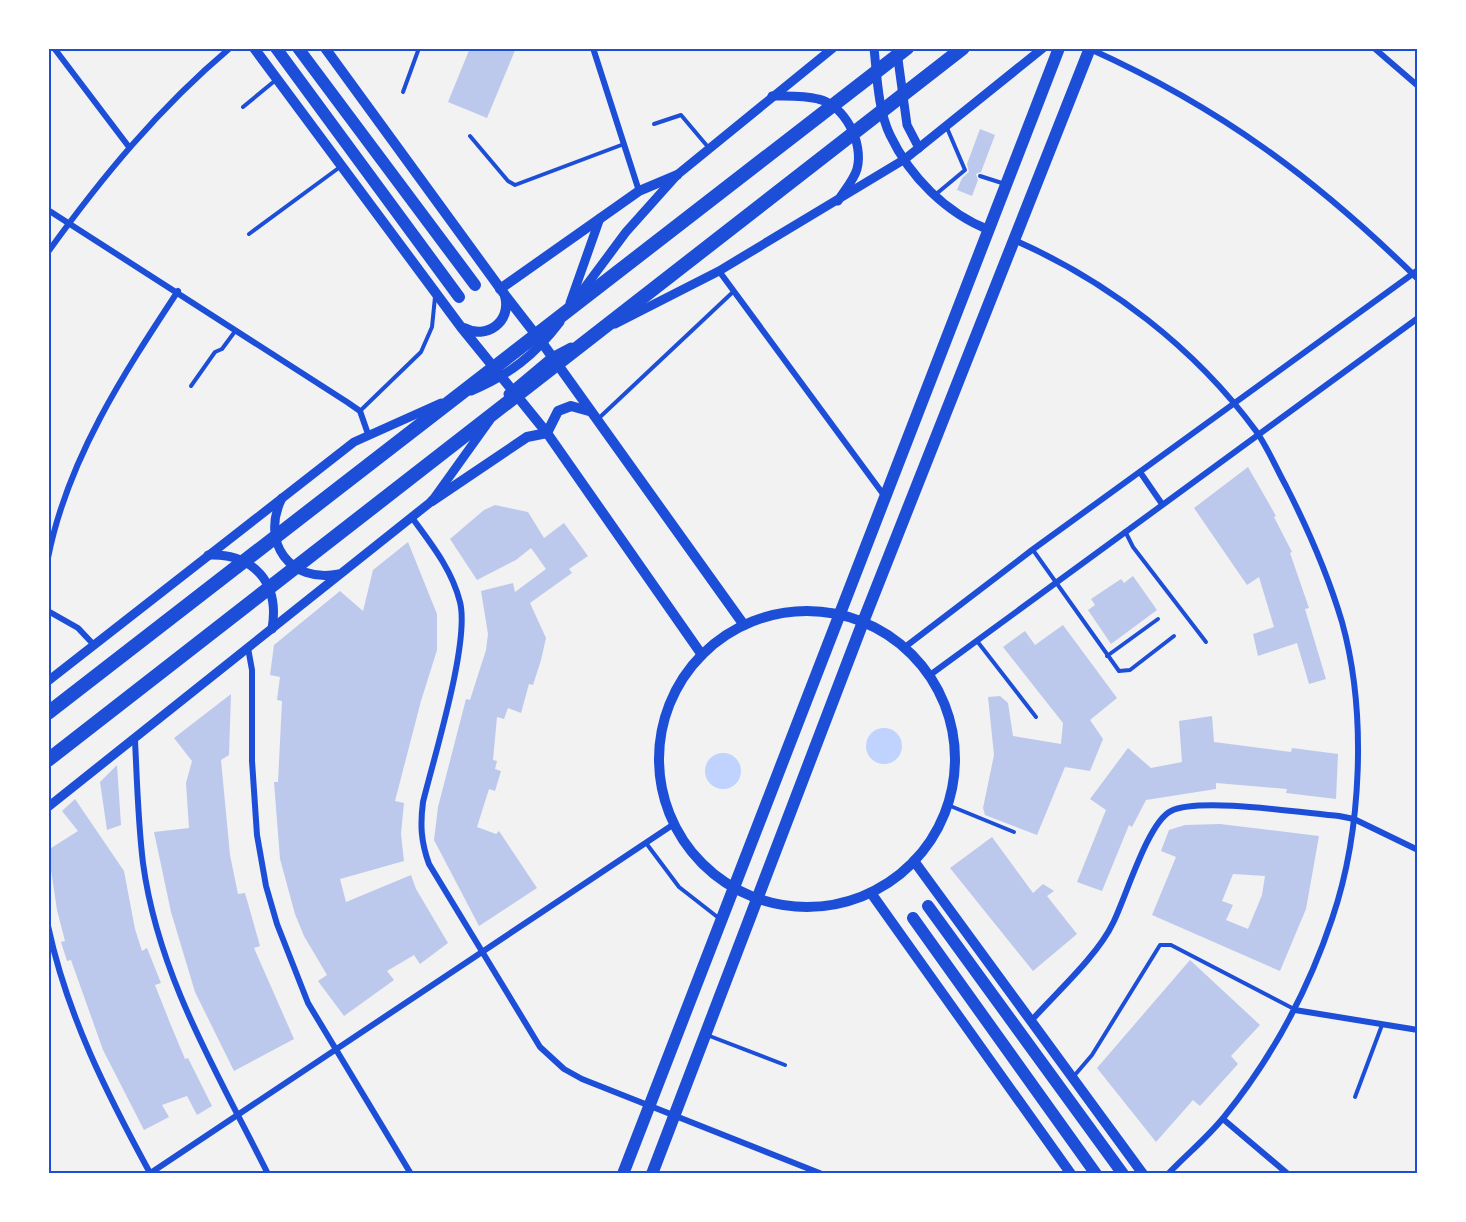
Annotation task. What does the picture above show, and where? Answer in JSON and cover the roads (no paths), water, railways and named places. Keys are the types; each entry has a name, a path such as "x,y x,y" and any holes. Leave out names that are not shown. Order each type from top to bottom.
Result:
{"highway":[{"path":"48,713 907,48"},
{"path":"48,760 963,48"}],"main road":[{"path":"254,48 461,327 547,433 702,655"},
{"path":"276,48 459,297"},
{"path":"298,48 475,285"},
{"path":"325,48 502,292 543,344 744,625"},
{"path":"623,1174 842,614 1059,48"},
{"path":"652,1174 863,622 1090,48"},
{"path":"502,292 600,218 639,192 677,175"},
{"path":"461,327 482,332 495,328 507,310 502,292"},
{"path":"547,433 554,416 564,407 579,406 594,417"},
{"path":"432,501 526,437 547,433"},
{"path":"808,610 842,614 863,622 905,647 930,675 942,697 951,721 955,746 955,771 948,805 930,842 914,861 871,893 838,904 803,908 758,898 734,889 699,861 674,824 665,800 660,774 660,748 664,722 672,698 685,675 702,655 744,625 770,614 808,610"},
{"path":"914,861 1143,1174"},
{"path":"871,893 1071,1174"},
{"path":"928,906 1123,1174"},
{"path":"913,918 1096,1174"}],"street":[{"path":"54,48 129,147"},
{"path":"48,252 129,147 170,102 230,48"},
{"path":"593,48 639,192"},
{"path":"48,681 283,496 368,434 502,378 543,344 626,232 677,175 833,48"},
{"path":"874,48 879,90 889,134 934,196 958,216 989,230"},
{"path":"897,48 907,125 919,148"},
{"path":"48,807 135,740 340,574 413,519 432,501 512,390 552,357 719,271 836,203 905,159 1043,48"},
{"path":"905,647 1032,550 1416,275 1335,202 1288,164 1169,86 1090,48"},
{"path":"1374,48 1418,86"},
{"path":"772,96 820,99 840,112 850,124 857,146 857,169 836,203"},
{"path":"48,210 178,291 360,411 368,434"},
{"path":"567,311 600,218"},
{"path":"1014,240 1076,269 1127,303 1183,352 1234,404 1258,434 1308,529 1342,623 1356,704 1354,819 1332,919 1295,1010 1261,1066 1222,1119 1168,1174"},
{"path":"719,271 886,498"},
{"path":"48,558 62,512 100,417 130,364 178,291"},
{"path":"930,675 1055,581 1418,318"},
{"path":"1140,472 1162,504"},
{"path":"283,496 276,511 273,528 283,555 297,569 310,575 326,577 340,574"},
{"path":"413,519 442,558 461,605 459,654 423,802 420,824 422,844 429,864 540,1047 551,1059 582,1078 822,1174"},
{"path":"208,555 238,558 260,573 274,601 272,629"},
{"path":"48,611 78,628 94,645"},
{"path":"248,648 252,670 254,806 266,886 291,963 308,1004 411,1174"},
{"path":"135,740 144,864 163,947 192,1028 268,1174"},
{"path":"1031,1021 1113,925 1154,826 1172,810 1210,805 1339,816 1354,819 1418,850"},
{"path":"48,926 60,975 83,1039 113,1106 149,1174 237,1113 674,824"},
{"path":"1295,1010 1418,1030"},
{"path":"1222,1119 1288,1174"}],"lane":[{"path":"403,92 417,49"},
{"path":"243,106 277,78"},
{"path":"654,124 681,115 709,148"},
{"path":"934,196 965,170 946,125"},
{"path":"470,136 508,181 516,185 624,144"},
{"path":"249,234 341,166"},
{"path":"980,176 1006,185"},
{"path":"594,417 734,291"},
{"path":"360,411 421,352 432,327 436,293"},
{"path":"191,386 215,352 222,349 236,329"},
{"path":"1125,531 1133,547 1206,642"},
{"path":"1032,550 1114,667 1125,672 1174,636"},
{"path":"1107,656 1158,619"},
{"path":"977,640 1036,717"},
{"path":"948,805 1014,831"},
{"path":"646,843 678,887 722,920"},
{"path":"1072,1078 1092,1055 1160,945 1171,945 1295,1010"},
{"path":"1355,1097 1382,1024"},
{"path":"706,1034 784,1065"}],"water":[{"path":"884,728 897,733 902,746 897,759 884,764 871,759 866,746 871,733"},
{"path":"723,753 736,758 741,771 736,784 723,789 710,784 705,771 710,758"}]}
